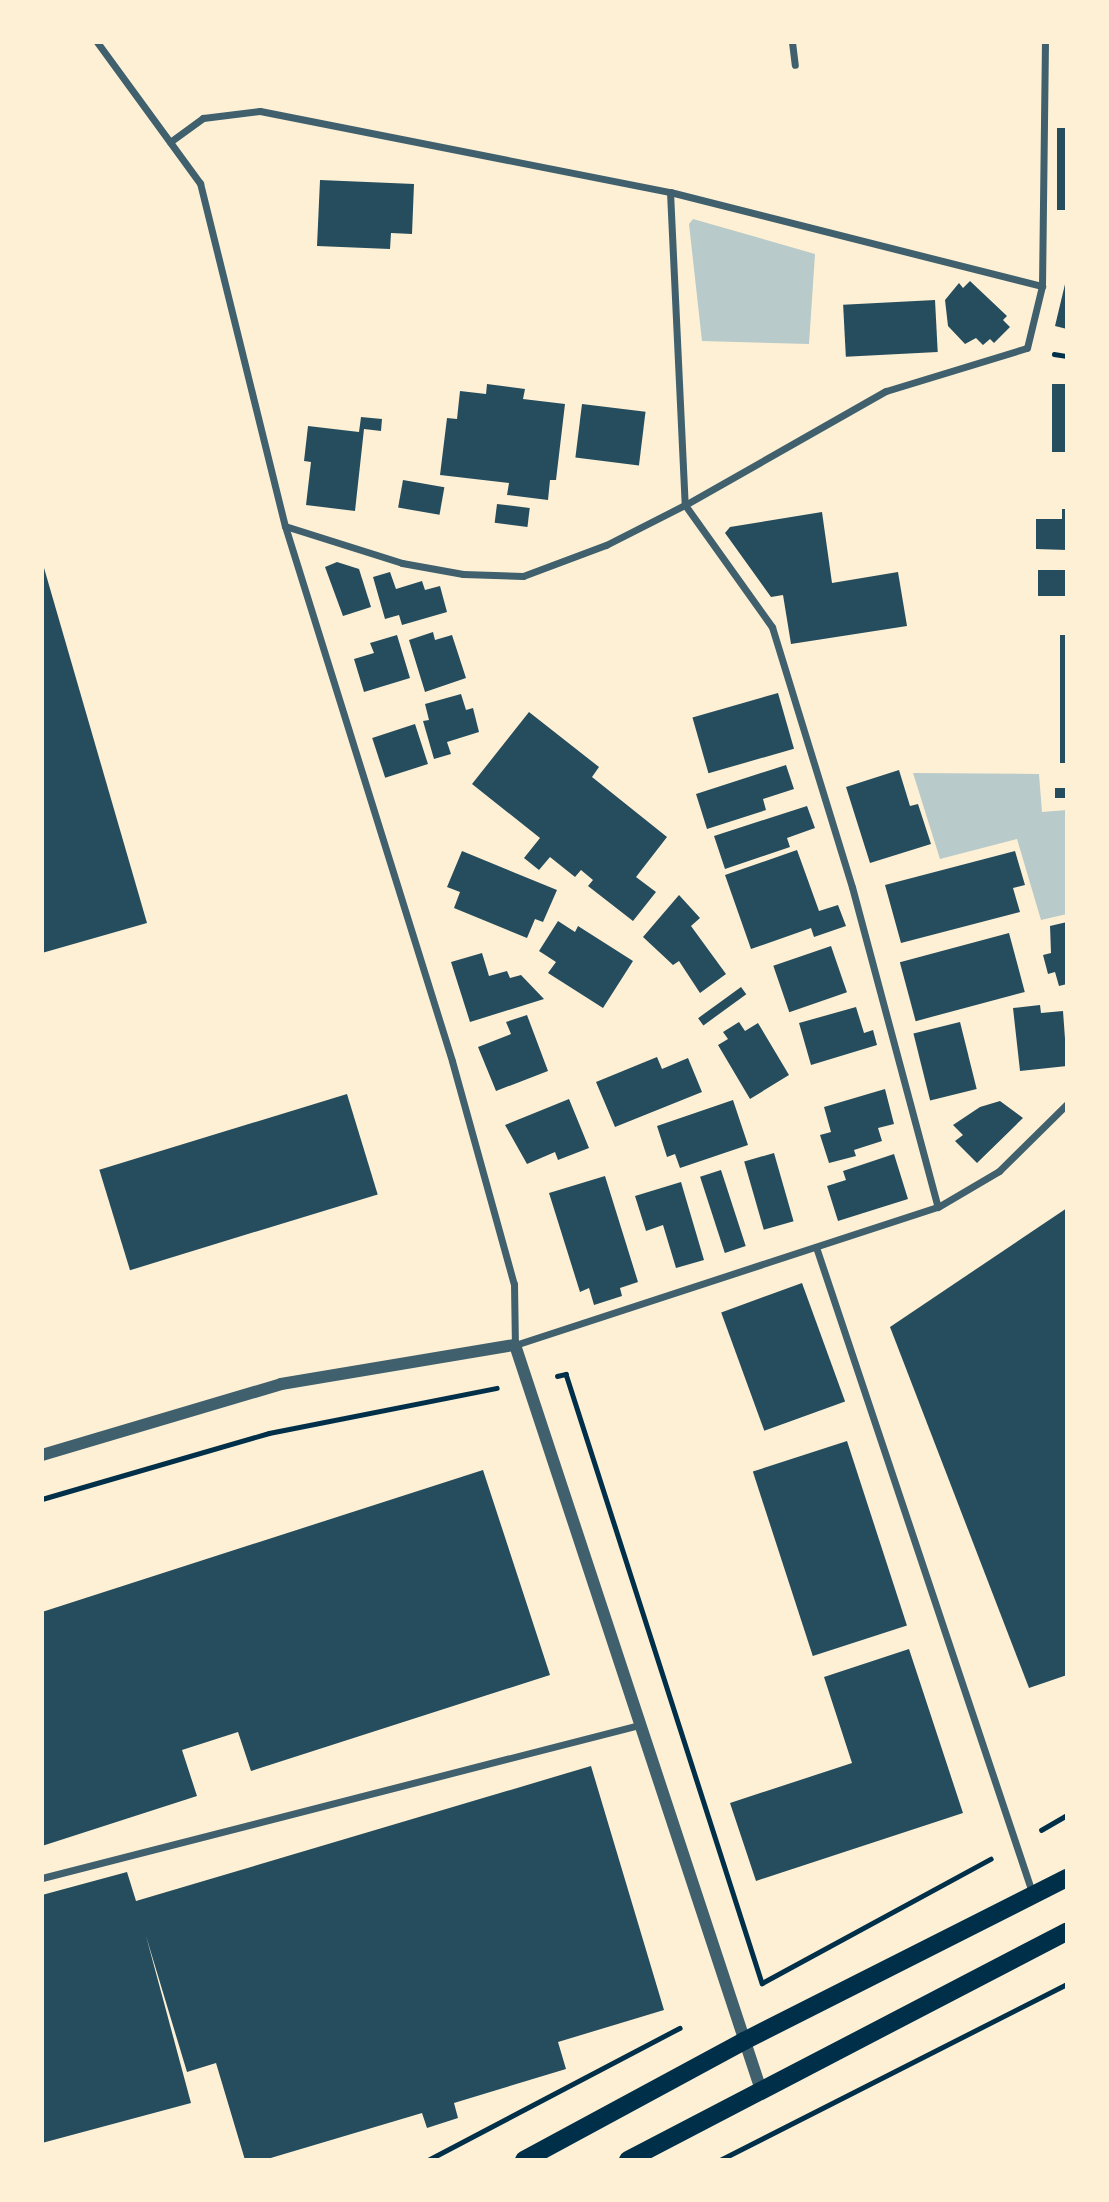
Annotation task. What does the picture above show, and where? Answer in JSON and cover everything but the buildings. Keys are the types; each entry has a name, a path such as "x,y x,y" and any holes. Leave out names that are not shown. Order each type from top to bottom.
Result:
{"main road":[{"path":"524,2160 744,2041 1067,1878"},
{"path":"628,2160 1067,1931"}],"street":[{"path":"97,42 200,183 285,526 452,1061 514,1284 515,1345 761,2090"},
{"path":"792,42 795,65"},
{"path":"285,526 402,563 463,574 523,576 606,545 685,505 886,391 1027,348 1042,286 1045,42"},
{"path":"170,142 203,118 260,111 670,192 1042,286"},
{"path":"670,192 685,505 772,627 852,887 938,1207"},
{"path":"42,1455 281,1384 515,1345 938,1207 999,1171 1067,1104"},
{"path":"816,1247 1034,1895"},
{"path":"42,1878 639,1725"}],"path":[{"path":"42,1499 268,1433 566,1374 762,1983 1067,1815"},
{"path":"720,2160 1067,1984"},
{"path":"428,2160 678,2028"}],"shaded area":[{"path":"693,219 815,254 809,344 702,341 689,224"},
{"path":"913,773 1039,774 1042,812 1067,810 1067,914 1041,920 1017,839 940,859"}]}
